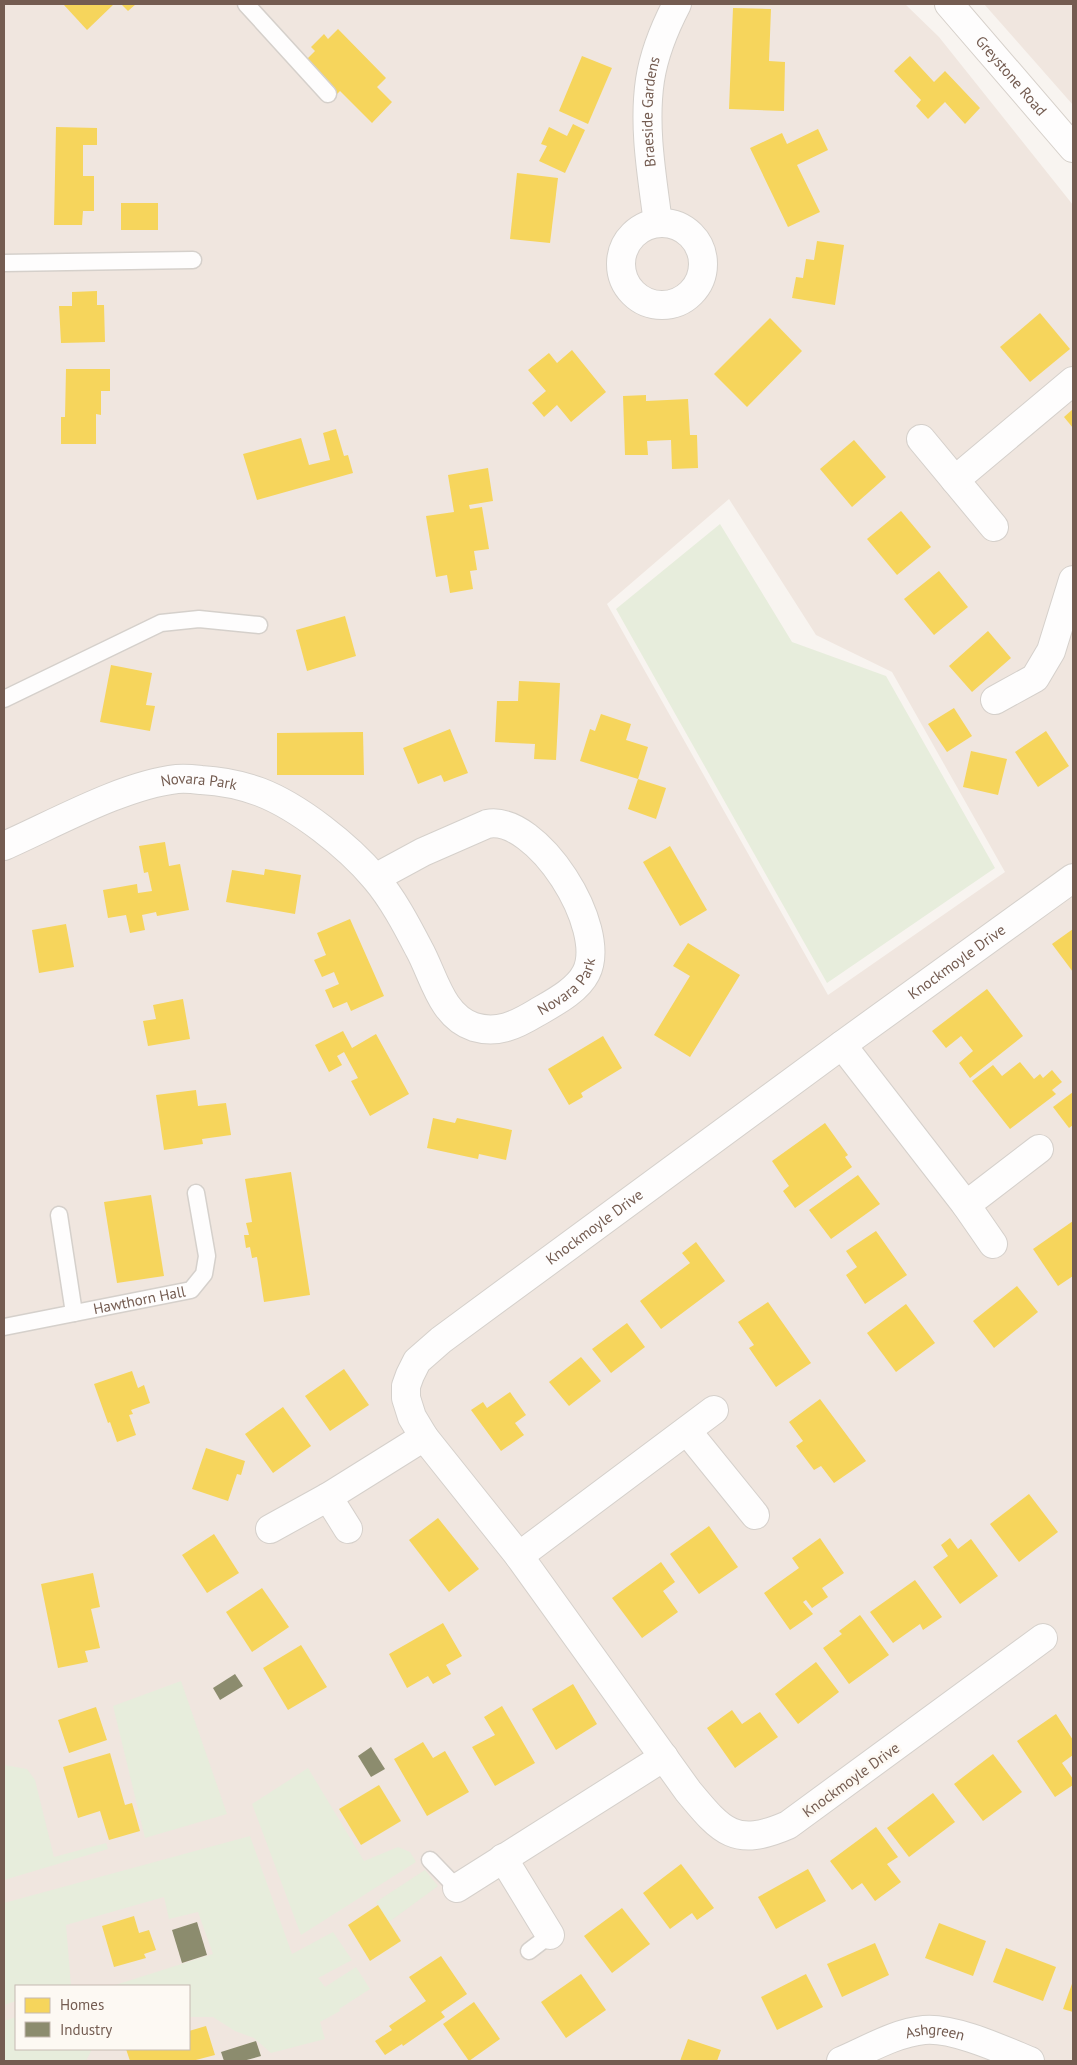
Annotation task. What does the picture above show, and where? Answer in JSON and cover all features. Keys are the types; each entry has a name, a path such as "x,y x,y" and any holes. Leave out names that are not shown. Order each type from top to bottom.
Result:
{"street":[{"name":"Braeside Gardens","path":"658,223 648,128 650,78 665,28 677,4"},
{"name":"Greystone Road","path":"949,4 1073,148"},
{"path":"955,480 1073,381"},
{"path":"922,439 994,527"},
{"path":"996,700 1035,678 1051,651 1073,580"},
{"name":"Novara Park","path":"4,846 117,795 152,784 179,778 220,781 260,792 303,815 342,846 376,878 421,951 446,1005 458,1018 474,1027 495,1030 517,1024 557,1000 586,975 591,961 590,939 581,905 574,892 546,854 525,835 512,827 495,823 487,824 423,852 376,878"},
{"name":"Knockmoyle Drive","path":"1043,1638 788,1825 768,1834 750,1837 733,1834 715,1822 688,1792 519,1556 424,1437 412,1417 406,1398 408,1381 417,1361 441,1340 842,1045 1073,878"},
{"path":"842,1045 966,1205 993,1244"},
{"path":"966,1205 1039,1149"},
{"path":"519,1556 714,1410"},
{"path":"688,1431 755,1515"},
{"path":"270,1529 328,1497 424,1437"},
{"path":"328,1497 348,1529"},
{"path":"457,1888 664,1757"},
{"path":"503,1858 540,1943"},
{"name":"Ashgreen","path":"841,2061 897,2036 924,2030 949,2033 996,2047 1030,2061"}],"lane":[{"path":"246,4 328,94"},
{"path":"4,263 193,260"},
{"path":"4,698 161,624 199,620 259,625"},
{"name":"Hawthorn Hall","path":"4,1327 191,1290 204,1274 207,1256 196,1193"},
{"name":"Hawthorn Hall","path":"59,1215 74,1313"},
{"path":"430,1860 457,1888"}],"shaded area":[{"path":"4,4 905,4 939,37 1073,205 1073,2061 4,2061","holes":["729,499 816,635 892,672 1005,872 828,995 607,604"]},
{"path":"984,4 1073,4 1073,105"}],"green space":[{"path":"720,524 792,642 886,676 995,868 827,983 616,609"},
{"path":"181,1681 227,1814 145,1838 113,1706"},
{"path":"4,1765 27,1769 35,1780 54,1857 106,1843 108,1849 4,1880"},
{"path":"308,1768 364,1861 398,1847 410,1852 416,1862 301,1935 252,1804"},
{"path":"250,1836 292,1954 333,1932 352,1960 318,1978 325,1987 356,1967 370,1989 339,2009 340,2011 320,2022 325,2039 271,2053 254,2038 235,2031 213,2017 190,2017 190,1985 115,1985 213,1954 198,1912 169,1919 164,1897 66,1925 71,1985 15,1985 15,2001 4,2005 4,1903"},
{"path":"425,1870 438,1886 389,1922 376,1902"},
{"path":"15,2017 15,2050 92,2050 86,2061 4,2061 4,2021"}],"building: Homes":[{"path":"65,4 114,4 87,30"},
{"path":"121,4 136,4 128,11"},
{"path":"733,8 771,9 769,61 785,62 784,111 729,109"},
{"path":"338,29 386,78 377,87 392,102 372,123 340,91 337,94 305,61 315,51 311,47 324,34 328,39"},
{"path":"582,56 612,68 588,124 559,111"},
{"path":"910,56 934,82 945,71 980,108 965,124 945,102 928,119 916,106 921,100 894,71"},
{"path":"573,124 585,130 565,173 539,161 547,146 541,144 549,127 567,136"},
{"path":"56,127 97,128 97,145 83,145 83,176 94,176 94,211 83,211 82,225 54,225"},
{"path":"818,129 828,150 797,165 820,212 788,227 750,148 782,133 787,144"},
{"path":"517,173 558,178 550,243 510,239"},
{"path":"121,203 158,203 158,230 121,230"},
{"path":"817,241 844,245 835,305 792,298 796,277 803,278 806,259 814,260"},
{"path":"97,291 97,305 104,305 105,342 61,343 59,306 72,306 72,292"},
{"path":"1040,313 1070,349 1030,382 1000,347"},
{"path":"770,318 802,351 747,407 714,374"},
{"path":"572,350 606,392 571,422 557,405 544,417 532,403 546,391 528,370 549,353 557,363"},
{"path":"66,369 110,369 110,391 101,391 101,415 96,414 96,444 61,444 61,417 65,417"},
{"path":"646,395 646,401 688,399 690,435 697,435 698,468 672,469 671,440 647,441 648,455 625,455 623,396"},
{"path":"1073,409 1073,428 1064,417"},
{"path":"336,429 344,456 348,455 353,473 257,500 243,454 301,438 309,465 330,460 323,433"},
{"path":"854,440 886,477 852,507 820,469"},
{"path":"488,468 493,501 469,505 470,509 482,507 489,549 474,551 477,570 470,571 473,589 450,593 447,575 436,577 426,516 454,512 448,475"},
{"path":"901,511 931,547 897,575 867,539"},
{"path":"939,571 968,607 934,635 904,599"},
{"path":"345,616 356,656 307,671 296,630"},
{"path":"988,631 1011,658 972,692 949,666"},
{"path":"111,665 152,673 146,705 155,706 150,731 100,722"},
{"path":"519,681 560,683 556,760 534,759 535,744 495,742 497,701 518,701"},
{"path":"954,708 972,736 947,752 928,724"},
{"path":"601,714 631,724 626,740 648,747 638,779 580,761 590,729 595,731"},
{"path":"450,729 468,773 444,782 441,775 418,784 403,748"},
{"path":"1046,731 1069,766 1038,787 1015,752"},
{"path":"363,732 364,775 277,775 277,733"},
{"path":"971,751 1007,759 998,795 963,787"},
{"path":"638,779 666,788 656,819 628,809"},
{"path":"165,842 169,866 180,864 189,910 157,916 156,912 142,915 145,930 130,933 126,915 108,918 103,890 137,884 138,893 152,891 148,872 144,873 139,846"},
{"path":"670,846 707,910 680,926 643,862"},
{"path":"265,869 301,875 295,914 226,902 232,870 264,875"},
{"path":"350,919 384,996 351,1011 347,1002 333,1008 325,990 339,984 334,972 322,977 314,960 326,955 317,933"},
{"path":"66,924 74,967 39,973 32,930"},
{"path":"1073,929 1073,972 1052,944"},
{"path":"688,943 740,975 690,1057 654,1035 690,976 673,966"},
{"path":"987,989 1023,1036 970,1078 959,1063 973,1051 961,1036 946,1048 932,1031"},
{"path":"183,999 190,1039 148,1046 143,1021 156,1019 153,1005"},
{"path":"343,1031 352,1048 376,1034 409,1094 370,1116 351,1081 358,1078 344,1052 337,1056 342,1065 329,1072 315,1045"},
{"path":"603,1036 622,1068 581,1093 583,1097 569,1105 548,1069"},
{"path":"1020,1062 1034,1079 1040,1074 1043,1078 1052,1070 1062,1082 1052,1090 1056,1094 1010,1129 972,1081 993,1065 1002,1076"},
{"path":"196,1090 198,1106 226,1103 231,1135 202,1139 203,1144 164,1150 156,1095"},
{"path":"1073,1092 1073,1125 1069,1128 1053,1107"},
{"path":"433,1118 455,1123 457,1118 512,1130 506,1160 479,1154 478,1159 427,1148"},
{"path":"825,1123 848,1155 845,1157 852,1167 795,1208 783,1191 789,1186 772,1161"},
{"path":"291,1172 310,1295 264,1302 257,1257 252,1258 250,1247 246,1248 244,1235 249,1235 246,1223 252,1222 245,1179"},
{"path":"858,1175 880,1204 831,1239 809,1210"},
{"path":"151,1195 164,1276 117,1283 104,1202"},
{"path":"1073,1221 1073,1276 1058,1286 1033,1249"},
{"path":"876,1231 907,1275 865,1304 846,1275 857,1267 846,1251"},
{"path":"696,1242 725,1281 661,1329 640,1301 690,1263 682,1253"},
{"path":"1017,1286 1038,1312 994,1348 973,1321"},
{"path":"768,1302 811,1363 776,1387 749,1348 754,1345 738,1322"},
{"path":"906,1304 935,1343 896,1372 867,1333"},
{"path":"627,1323 645,1347 611,1373 592,1349"},
{"path":"581,1357 601,1381 569,1406 549,1382"},
{"path":"344,1369 369,1405 330,1431 305,1396"},
{"path":"132,1371 138,1388 144,1385 150,1403 131,1410 133,1414 129,1415 136,1435 117,1442 94,1384"},
{"path":"510,1392 526,1415 515,1423 524,1435 501,1451 471,1410 483,1402 487,1408"},
{"path":"820,1399 866,1461 834,1483 821,1466 814,1470 796,1446 803,1441 789,1422"},
{"path":"283,1407 311,1446 273,1473 245,1434"},
{"path":"206,1448 245,1461 241,1475 237,1474 228,1501 192,1489"},
{"path":"1029,1494 1058,1532 1019,1562 990,1524"},
{"path":"438,1518 479,1569 449,1592 409,1540"},
{"path":"709,1526 738,1567 699,1594 670,1554"},
{"path":"214,1534 239,1573 207,1593 182,1555"},
{"path":"820,1538 844,1573 822,1588 828,1597 812,1608 806,1600 803,1602 813,1614 790,1630 764,1593 799,1568 792,1558"},
{"path":"950,1538 958,1549 971,1539 998,1576 960,1604 933,1567 948,1556 941,1545"},
{"path":"661,1562 675,1582 663,1591 678,1612 642,1638 612,1598"},
{"path":"93,1573 100,1607 91,1609 100,1648 85,1651 88,1662 58,1668 41,1584"},
{"path":"915,1580 942,1617 923,1630 920,1624 893,1643 870,1612"},
{"path":"262,1588 289,1627 252,1652 226,1612"},
{"path":"860,1615 889,1655 849,1684 823,1648 842,1634 839,1631"},
{"path":"443,1623 462,1656 446,1665 451,1674 433,1684 428,1676 407,1688 389,1654"},
{"path":"301,1645 327,1687 288,1710 263,1668"},
{"path":"816,1662 839,1692 798,1724 775,1694"},
{"path":"573,1684 597,1724 556,1750 532,1709"},
{"path":"502,1706 535,1763 495,1786 472,1747 495,1735 484,1717"},
{"path":"96,1707 107,1740 69,1753 58,1720"},
{"path":"732,1710 742,1724 760,1712 778,1737 735,1768 707,1728"},
{"path":"1056,1714 1073,1740 1073,1755 1062,1763 1073,1779 1073,1785 1055,1797 1017,1741"},
{"path":"423,1742 433,1758 445,1751 469,1792 427,1816 394,1759"},
{"path":"110,1753 125,1805 132,1803 140,1831 109,1840 100,1811 78,1818 63,1767"},
{"path":"993,1754 1022,1792 983,1821 954,1784"},
{"path":"379,1785 401,1821 361,1845 339,1809"},
{"path":"933,1793 955,1822 909,1857 887,1828"},
{"path":"876,1827 898,1857 887,1864 901,1882 875,1901 862,1883 852,1890 830,1861"},
{"path":"681,1864 714,1908 697,1920 692,1913 670,1929 643,1893"},
{"path":"808,1869 826,1901 776,1929 758,1897"},
{"path":"378,1905 401,1941 370,1961 348,1925"},
{"path":"622,1908 650,1944 612,1973 584,1936"},
{"path":"134,1916 139,1933 149,1930 156,1950 144,1954 146,1958 114,1967 102,1926"},
{"path":"939,1923 986,1941 973,1976 925,1958"},
{"path":"875,1943 889,1975 842,1997 827,1964"},
{"path":"1006,1948 1056,1967 1043,2001 993,1982"},
{"path":"441,1956 467,1994 441,2012 445,2017 403,2046 402,2044 385,2055 375,2041 392,2030 389,2026 426,2001 409,1977"},
{"path":"581,1974 606,2010 566,2038 541,2002"},
{"path":"806,1974 823,2007 777,2030 761,1997"},
{"path":"1073,1981 1073,2012 1063,2009"},
{"path":"474,2002 500,2039 469,2061 443,2024"},
{"path":"206,2026 215,2055 192,2061 130,2061 126,2050 190,2050 190,2031"},
{"path":"688,2039 721,2050 717,2061 680,2061"}],"building: Industry":[{"path":"235,1674 243,1686 220,1700 213,1688"},
{"path":"371,1747 385,1769 371,1777 358,1756"},
{"path":"197,1922 207,1955 182,1963 172,1930"},
{"path":"256,2041 261,2056 243,2061 224,2061 221,2052"}]}
